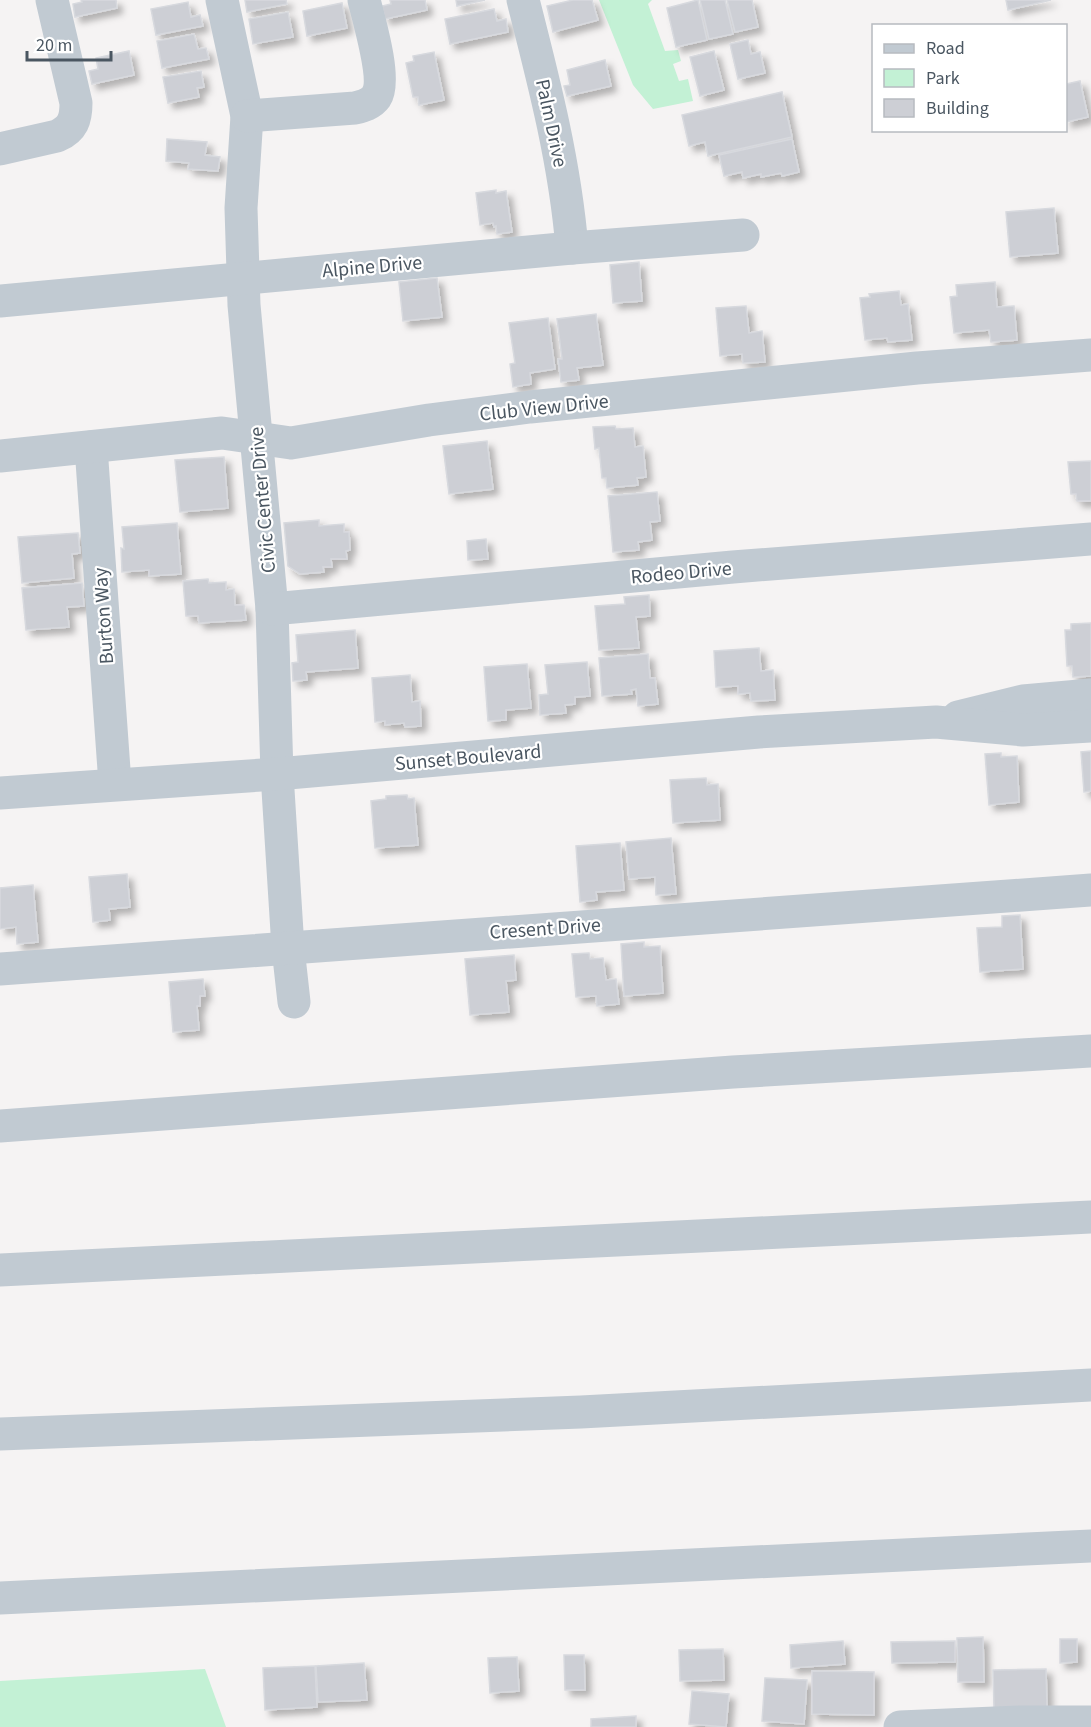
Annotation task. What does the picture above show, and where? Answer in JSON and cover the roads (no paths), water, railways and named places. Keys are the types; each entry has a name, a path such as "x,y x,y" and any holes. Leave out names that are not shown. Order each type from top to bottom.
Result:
{"street":[{"path":"0,149 57,136 66,133 73,125 76,102 52,0"},
{"name":"Civic Center Drive","path":"222,0 247,116 241,208 243,278 272,609 277,774 288,948 294,1002"},
{"path":"247,116 355,108 368,104 376,97 379,88 379,74 364,0"},
{"name":"Palm Drive","path":"523,0 562,165 569,207 572,248"},
{"name":"Alpine Drive","path":"0,301 572,248 743,235"},
{"name":"Club View Drive","path":"0,456 222,433 291,443 429,420 530,407 906,369 1091,355"},
{"name":"Burton Way","path":"91,447 115,784"},
{"name":"Rodeo Drive","path":"272,609 745,566 1091,539"},
{"name":"Sunset Boulevard","path":"936,722 1023,701 1091,695"},
{"name":"Sunset Boulevard","path":"0,793 277,774 759,732 936,722 1008,729 1091,726"},
{"name":"Cresent Drive","path":"0,969 1091,890"},
{"path":"0,1126 721,1073 1091,1051"},
{"path":"0,1270 1091,1217"},
{"path":"0,1434 581,1412 1091,1385"},
{"path":"0,1598 1091,1546"},
{"path":"900,1727 1020,1722 1091,1722"}]}
